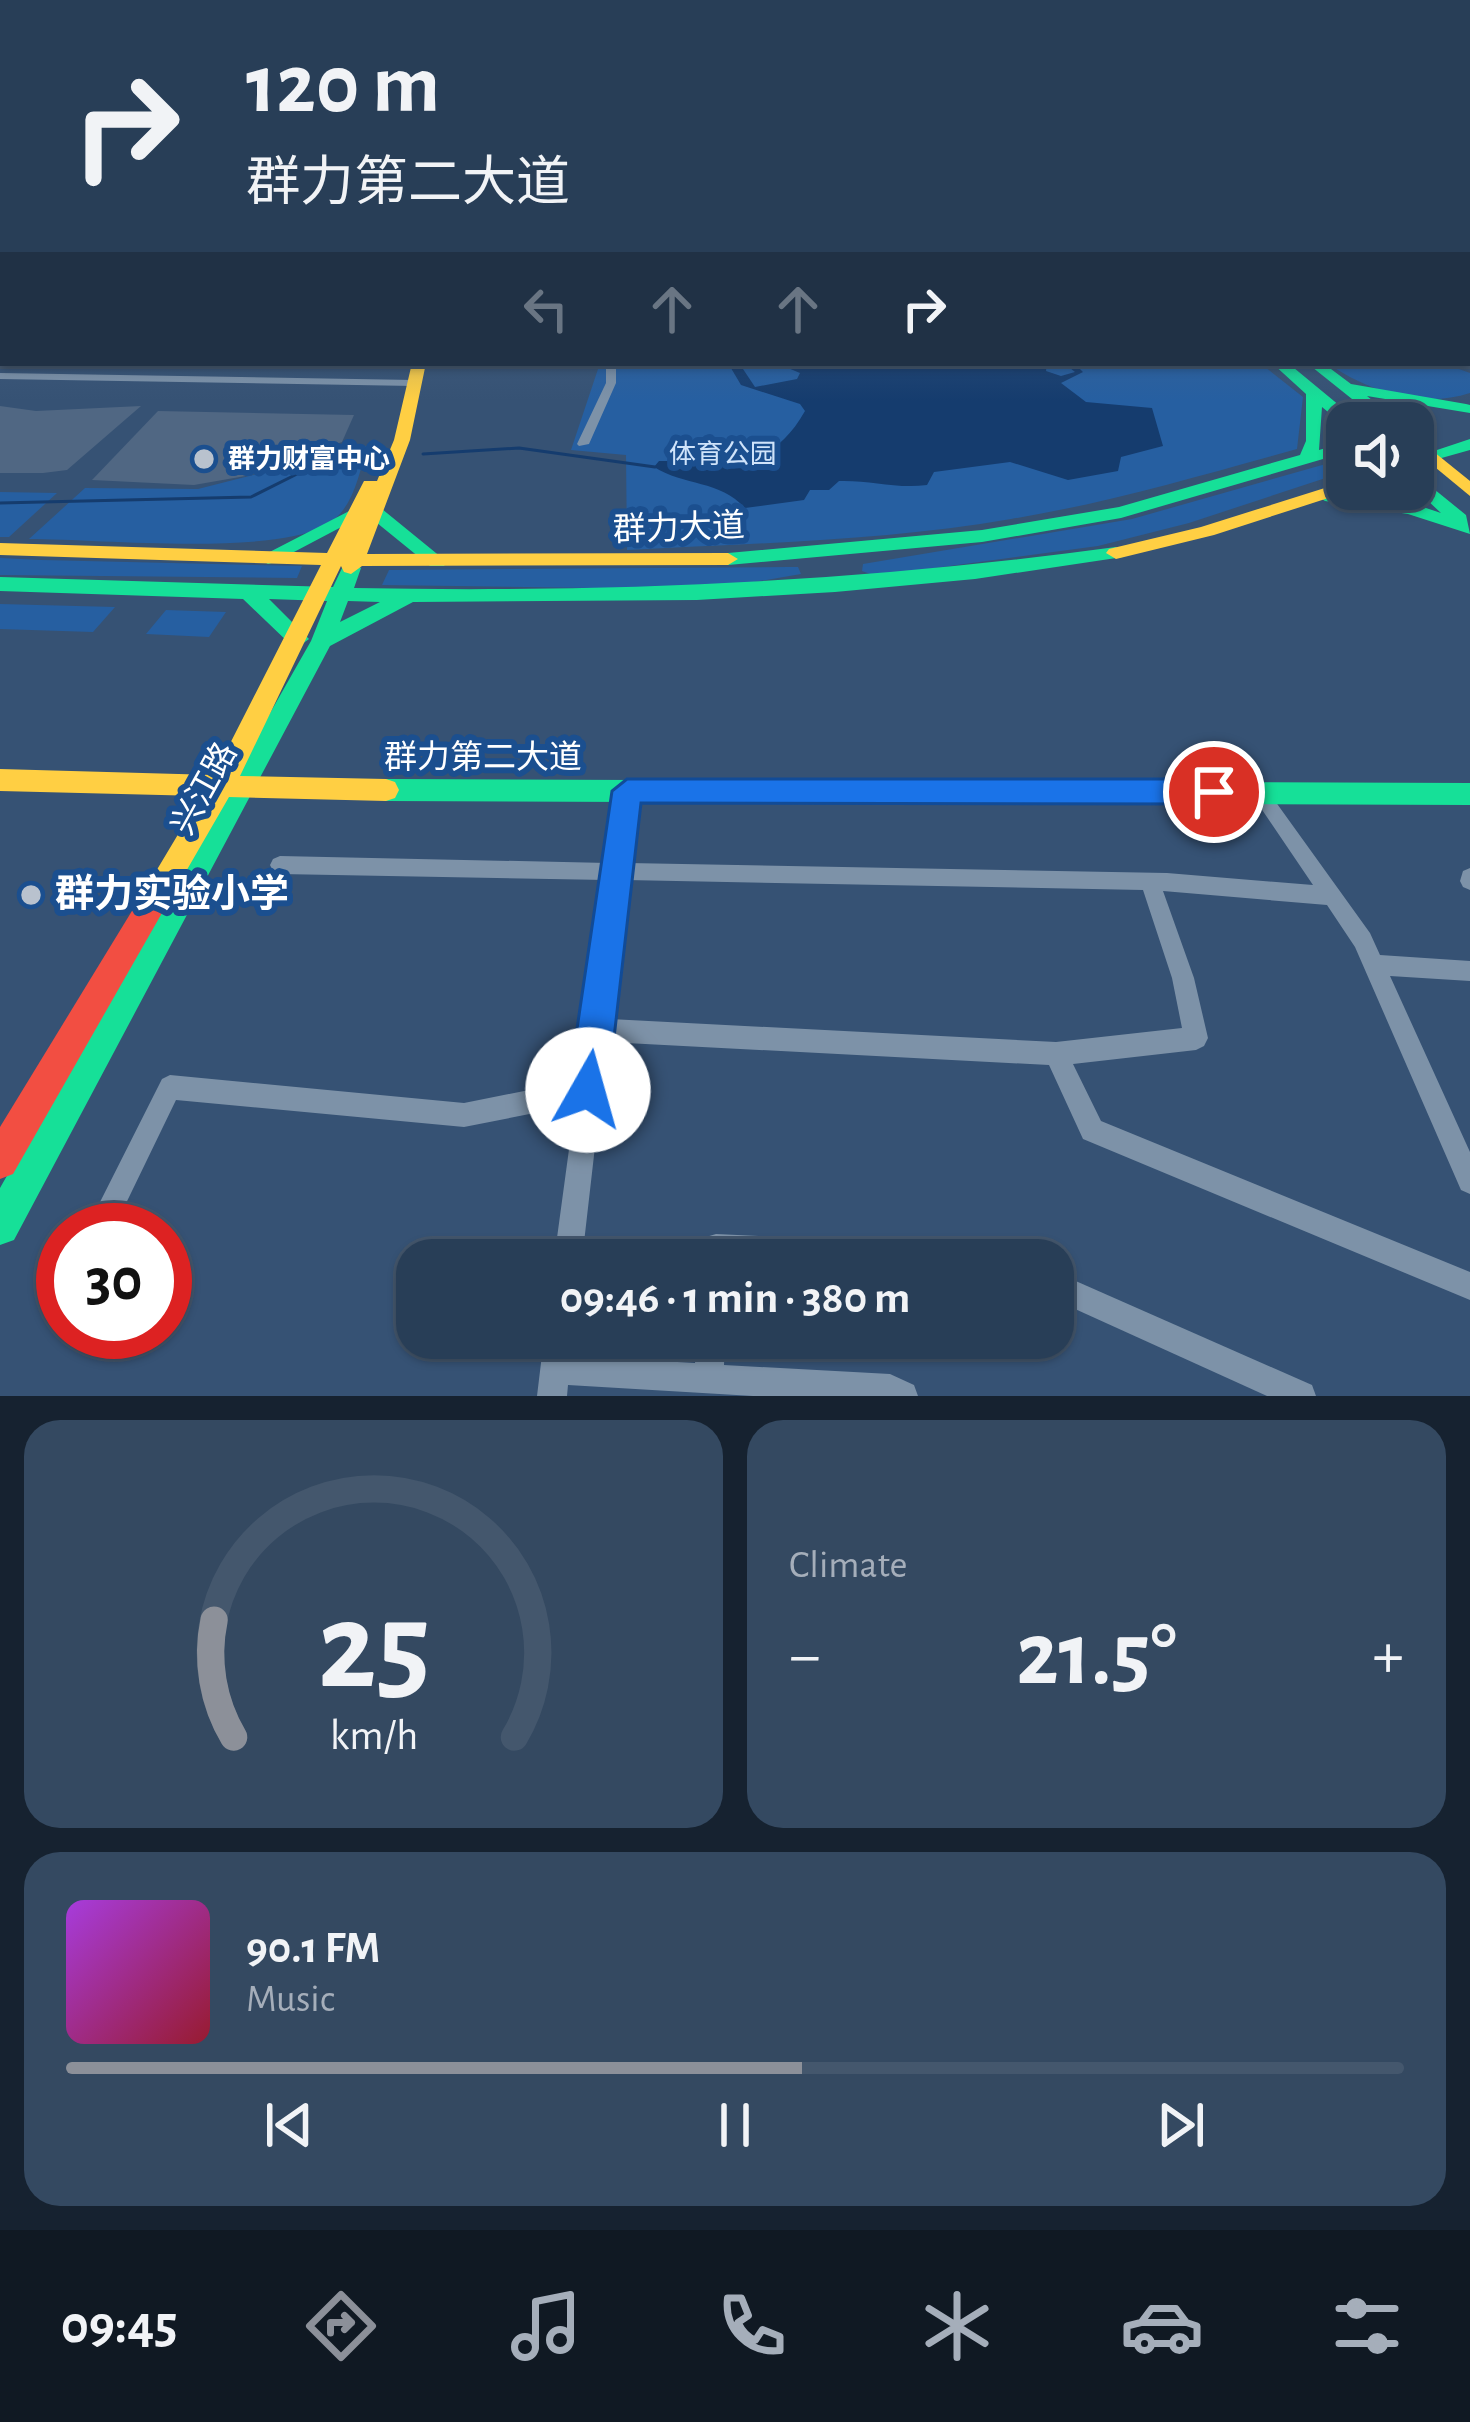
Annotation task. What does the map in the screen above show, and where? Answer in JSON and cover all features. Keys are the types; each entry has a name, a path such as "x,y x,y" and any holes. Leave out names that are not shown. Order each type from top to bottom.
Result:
{"main road":[{"path":"1283,366 1326,402"},
{"path":"1318,366 1364,402"},
{"name":"兴江路","path":"0,1226 310,640 384,471 411,373"},
{"path":"1346,388 1468,409"},
{"path":"1307,459 1314,441 1314,392"},
{"path":"1434,420 1468,409"},
{"path":"1434,451 1470,444"},
{"name":"群力大道","path":"0,549 598,565 788,557 1120,513 1326,453"},
{"path":"1434,465 1470,490"},
{"name":"群力大道","path":"0,584 649,598 794,593 1119,553 1326,493"},
{"path":"1321,495 1411,509 1469,529"},
{"path":"1434,496 1469,529"},
{"path":"268,558 366,513 437,562"},
{"path":"864,550 855,557 856,574 887,584"},
{"path":"788,557 811,570 809,583 794,593"},
{"path":"247,590 310,640 412,594"},
{"name":"群力第二大道","path":"0,768 235,782 627,791 1470,794"},
{"name":"群力第二大道","path":"0,780 1470,780"},
{"name":"兴江路","path":"0,1161 235,782"}],"street":[{"path":"584,444 611,383 611,366"},
{"path":"0,376 411,373"},
{"path":"570,1239 627,791"},
{"path":"1259,792 1375,965 1470,1181"},
{"path":"280,865 1150,882 1330,896"},
{"path":"596,1030 1056,1054 1196,1038 1183,977 1150,882"},
{"path":"1375,965 1470,971"},
{"path":"1056,1054 1092,1130 1470,1286"},
{"path":"113,1203 170,1087 464,1115 588,1090"},
{"path":"1074,1294 1301,1396"},
{"path":"708,1378 709,1359"},
{"path":"553,1383 708,1378 890,1389 903,1396"}],"green space":[{"name":"体育公园","path":"599,366 1264,366 1303,397 1297,449 1155,488 1011,519 819,540 627,550 626,455 571,450"},
{"path":"1332,366 1450,366 1470,373 1470,393 1414,398 1360,382"},
{"path":"367,446 354,491 342,511 325,526 298,535 182,544 29,539 85,488 198,489"},
{"path":"1326,464 1326,478 1189,523 1098,546 876,576 862,571 863,564 1132,519"},
{"path":"0,492 57,493 9,537 0,537"},
{"path":"0,558 302,566 297,578 0,575"},
{"path":"798,567 801,574 731,586 382,585 389,570"},
{"path":"0,604 115,607 93,632 0,629"},
{"path":"166,610 226,612 209,637 146,634"}],"shaded area":[{"path":"730,366 741,366 755,387 797,379 800,373 783,366 1047,366 1046,371 1061,376 1075,372 1068,366 1077,366 1083,372 1061,383 1086,402 1152,408 1163,446 1121,457 1118,471 1068,480 1010,462 934,472 927,485 839,481 829,490 810,490 804,500 745,508 724,492 654,467 659,461 724,462 760,455 791,432 805,411 800,404 741,385"}],"building":[{"path":"0,406 36,411 141,406 67,470 0,473"},
{"name":"群力财富中心","path":"158,411 354,415 342,442 251,475 194,485 92,480"}],"waterway":[{"path":"423,454 519,448 655,467"},
{"path":"0,503 251,497 299,473 343,465"}],"traffic: fast":[{"path":"1283,366 1326,402"},
{"path":"1318,366 1365,402"},
{"path":"1346,388 1466,409"},
{"path":"1307,459 1314,441 1314,392"},
{"path":"1434,456 1470,444"},
{"path":"728,559 982,536 1121,512 1326,453"},
{"path":"1325,495 1411,509 1469,528"},
{"path":"1434,496 1459,519"},
{"path":"268,558 357,513"},
{"path":"375,513 437,562"},
{"path":"0,584 421,596 697,593 975,573 1116,553"},
{"path":"0,1226 322,641 351,568"},
{"path":"247,590 298,639"},
{"path":"322,641 412,594"},
{"path":"386,790 1470,794"}],"traffic: slow":[{"path":"351,568 402,440 418,366"},
{"path":"1434,459 1470,491"},
{"path":"156,897 228,774 370,485"},
{"path":"1116,553 1207,531 1326,493"},
{"path":"0,549 421,562 728,559"},
{"path":"0,780 386,790"}],"traffic: jam":[{"path":"0,1161 156,897"}],"place":[{"name":"群力财富中心","path":"204,459"},
{"name":"群力实验小学","path":"31,895"}],"route":[{"path":"588,1090 627,791 1214,792"}]}
